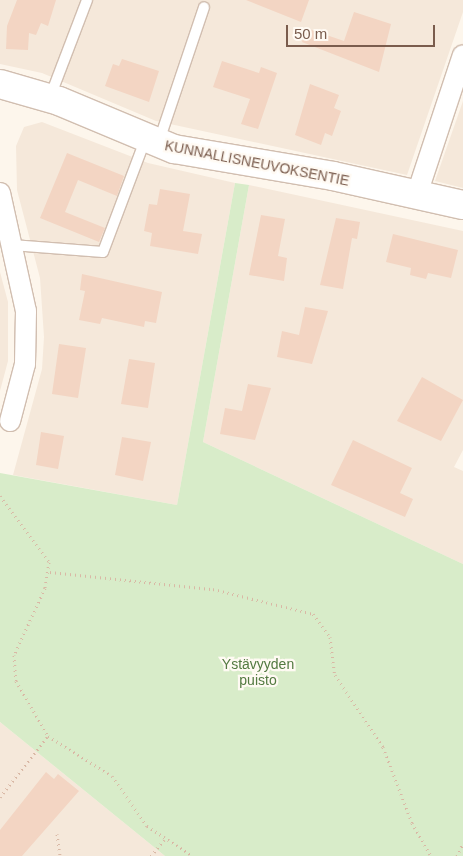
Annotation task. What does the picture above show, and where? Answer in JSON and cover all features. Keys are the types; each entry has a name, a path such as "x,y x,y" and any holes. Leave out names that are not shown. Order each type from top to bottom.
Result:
{"street":[{"path":"417,194 463,55"},
{"name":"KUNNALLISNEUVOKSENTIE","path":"0,84 50,98 152,142 417,194 463,205"},
{"path":"0,193 22,280 27,338 21,391 10,421"}],"lane":[{"path":"50,98 87,0"},
{"path":"12,245 102,252 152,142 204,7"}],"path":[{"path":"0,496 47,555 50,572 12,665 16,681 48,736 112,776 147,826 164,840 194,856"},
{"path":"50,572 213,589 313,614 330,637 335,675 383,747 412,823 431,856"},
{"path":"0,797 48,736"},
{"path":"58,834 60,856"},
{"path":"151,856 164,840"},
{"path":"457,856 463,843"}],"shaded area":[{"path":"0,0 463,0 463,12 407,175 156,121 42,73 0,64"},
{"path":"463,101 463,188 435,181"},
{"path":"42,122 148,163 235,183 177,505 13,475 42,369 44,337 40,278 17,190 16,146 24,127"},
{"path":"249,185 463,231 463,450 454,467 463,471 463,564 203,442"},
{"path":"0,272 8,302 8,361 0,391"},
{"path":"0,722 165,856 0,856"}],"green space":[{"name":"Ystävyyden puisto","path":"235,183 249,185 203,442 463,564 463,856 165,856 0,722 0,473 177,505"}],"building":[{"path":"17,0 56,0 48,26 41,23 36,35 29,33 28,50 6,49 7,26"},
{"path":"246,0 309,0 301,22"},
{"path":"354,12 391,24 379,72 302,42 306,28 344,41"},
{"path":"122,59 159,71 149,102 105,86 113,64 119,66"},
{"path":"222,61 259,73 261,67 277,73 258,129 241,124 250,99 213,87"},
{"path":"310,84 339,95 334,108 341,111 332,136 325,133 321,145 295,135"},
{"path":"67,153 124,176 117,196 78,180 65,212 105,228 99,242 40,218"},
{"path":"160,189 190,194 183,231 202,234 198,254 150,246 152,233 144,231 149,204 157,205"},
{"path":"261,215 285,219 278,256 287,258 284,281 249,275"},
{"path":"336,218 360,222 357,239 352,238 343,289 320,285"},
{"path":"393,234 458,250 451,278 428,273 426,279 410,275 411,268 386,262"},
{"path":"82,274 162,292 156,323 145,321 144,327 102,318 100,324 79,320 85,291 80,290"},
{"path":"305,307 328,311 312,364 277,357 282,331 299,335"},
{"path":"59,344 86,348 78,398 52,394"},
{"path":"129,359 155,363 148,408 121,404"},
{"path":"422,377 463,400 441,441 397,421"},
{"path":"248,384 271,388 255,440 220,434 225,408 242,411"},
{"path":"41,432 64,436 58,469 36,465"},
{"path":"122,437 151,442 143,481 115,475"},
{"path":"353,440 412,468 400,493 413,499 405,517 331,485"},
{"path":"46,772 54,779 58,774 79,791 22,856 0,856 0,830"}]}
